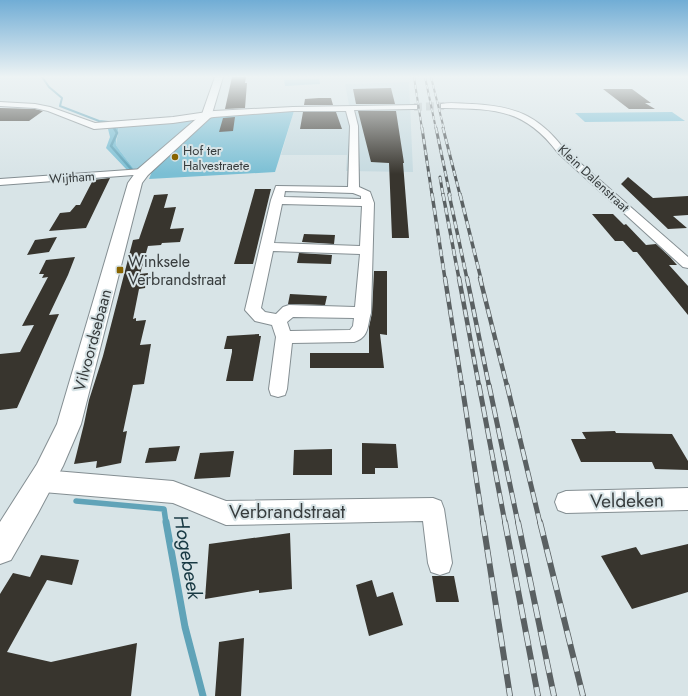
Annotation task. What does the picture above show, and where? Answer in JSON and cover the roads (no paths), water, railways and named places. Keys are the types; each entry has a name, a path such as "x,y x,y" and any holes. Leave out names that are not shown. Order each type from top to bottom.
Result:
{"street":[{"path":"51,109 94,126 207,115 286,109"},
{"path":"207,115 209,109"},
{"path":"350,109 354,126 354,190"},
{"name":"Klein Dalenstraat","path":"500,109 525,113 552,137 561,151 688,264"},
{"name":"Vilvoordsebaan","path":"0,549 43,481 59,449 69,424 135,183 143,172 207,115"},
{"name":"Wijtham","path":"0,182 143,172"},
{"path":"284,337 354,336 361,327 363,313 367,250 368,203 366,194 360,191 280,188 252,310 261,317 279,320 290,311 363,313"},
{"path":"277,200 368,203"},
{"path":"267,247 367,250"},
{"path":"278,389 284,337 279,320"},
{"name":"Verbrandstraat","path":"43,481 173,492 226,513 433,509 440,563"},
{"name":"Veldeken","path":"566,502 688,499"}],"waterway":[{"name":"Hogebeek","path":"69,109 99,121 109,122"},
{"name":"Hogebeek","path":"114,128 117,133 111,146 132,170"},
{"name":"Hogebeek","path":"76,501 164,509 166,523"},
{"name":"Hogebeek","path":"166,522 185,627 203,696"}],"railway":[{"path":"419,109 422,129"},
{"path":"432,109 436,129"},
{"path":"439,109 444,129"},
{"path":"422,128 432,195"},
{"path":"436,128 450,195"},
{"path":"443,128 460,195"},
{"path":"440,177 443,195"},
{"path":"432,194 445,279"},
{"path":"443,194 459,279"},
{"path":"449,194 467,279"},
{"path":"460,194 481,279"},
{"path":"445,278 462,386"},
{"path":"459,278 479,386"},
{"path":"467,278 489,386"},
{"path":"480,278 507,386"},
{"path":"462,385 483,523"},
{"path":"479,385 505,523"},
{"path":"489,385 518,523"},
{"path":"507,385 540,523"},
{"path":"483,522 510,696"},
{"path":"505,522 538,696"},
{"path":"518,522 554,696"},
{"path":"540,522 583,696"}],"place":[{"name":"Hof ter Halvestraete","path":"175,157"},
{"name":"Winksele Verbrandstraat","path":"120,270"}]}
